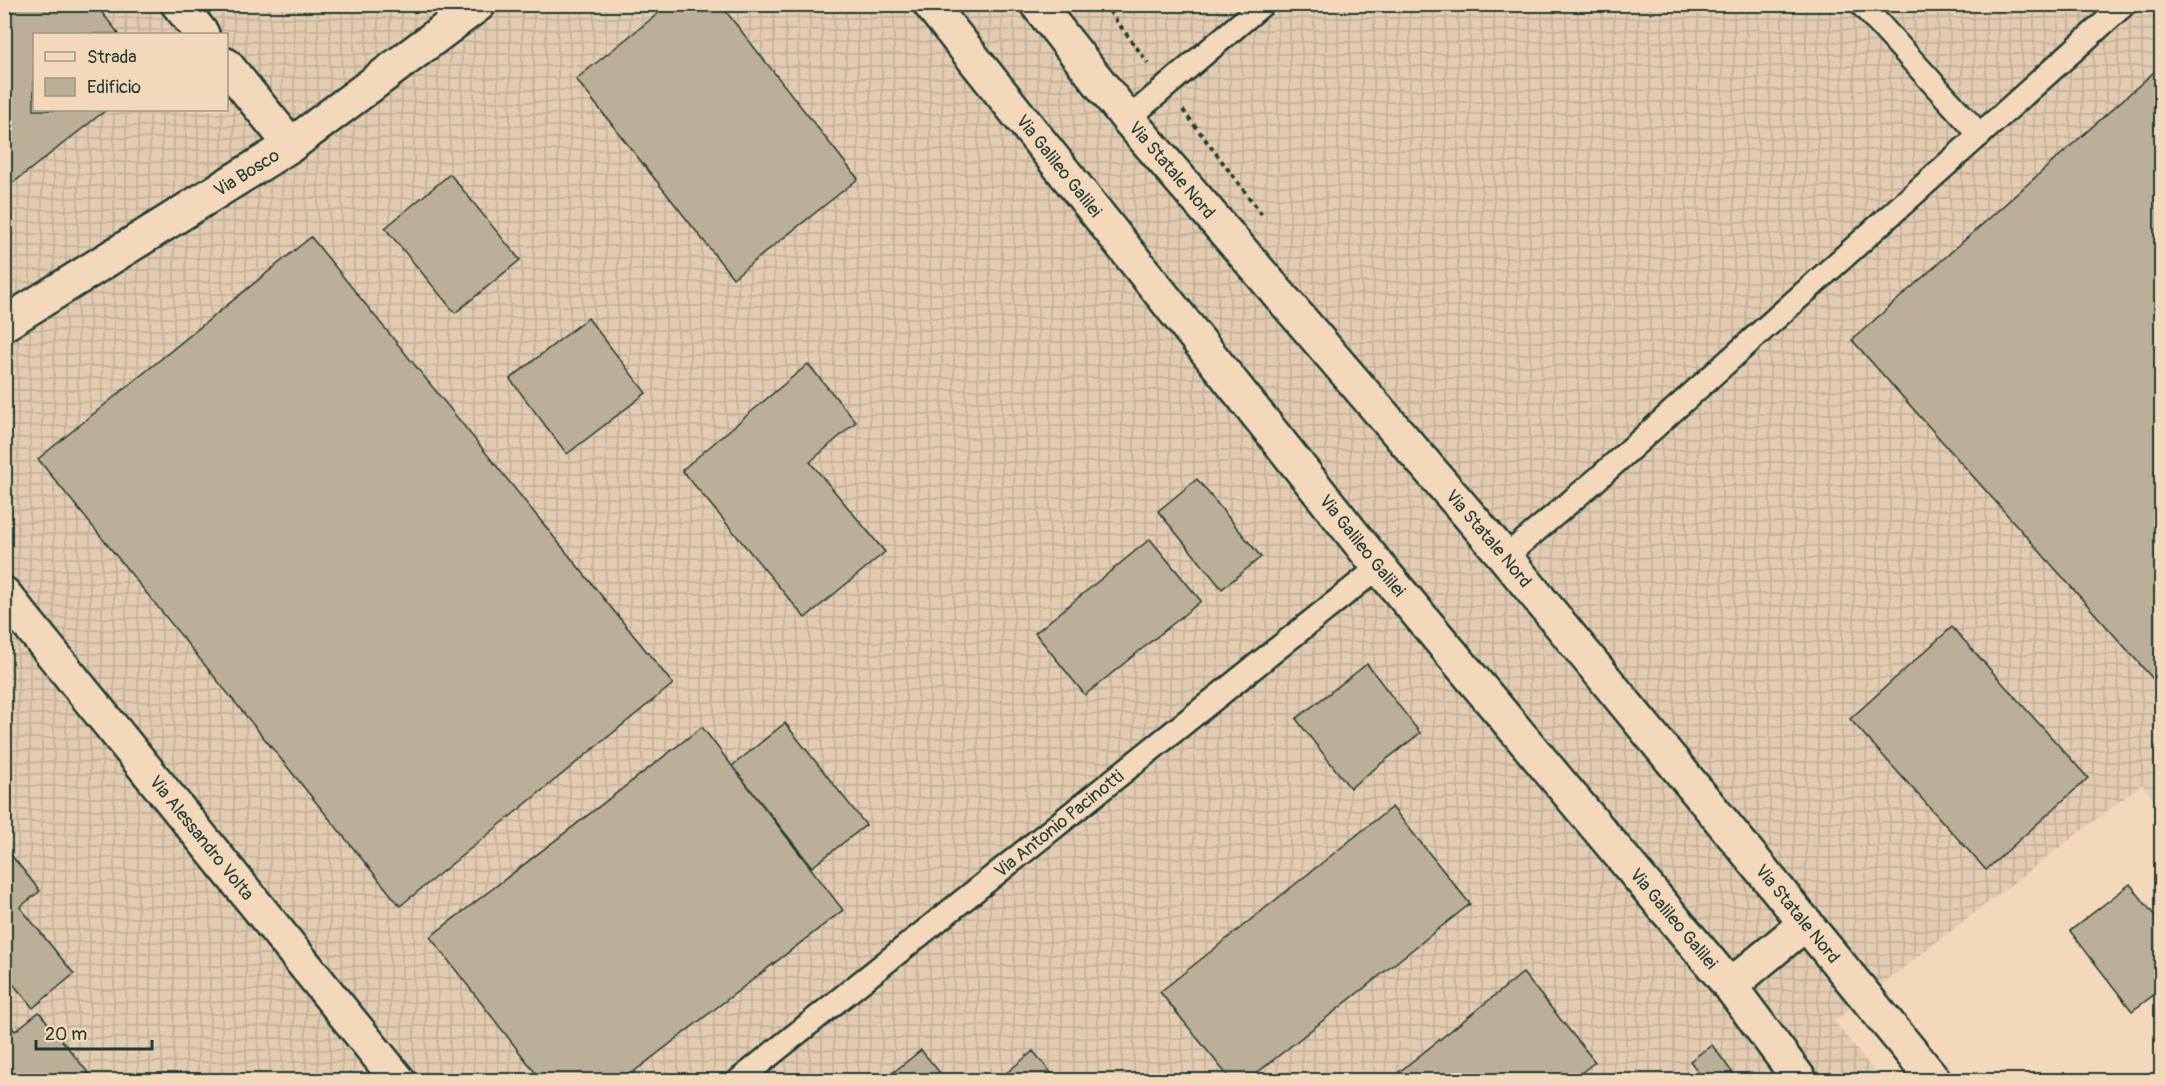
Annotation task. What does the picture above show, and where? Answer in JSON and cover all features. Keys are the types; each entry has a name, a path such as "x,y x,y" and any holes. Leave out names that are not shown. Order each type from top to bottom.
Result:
{"street":[{"path":"178,4 201,33"},
{"name":"Via Bosco","path":"4,324 291,145 478,4"},
{"name":"Via Galileo Galilei","path":"930,4 1379,567 1730,986 1800,1080"},
{"name":"Via Statale Nord","path":"1036,4 1128,119 1504,557 1934,1080"},
{"path":"228,67 291,145"},
{"name":"Via Alessandro Volta","path":"4,594 398,1080"},
{"path":"1730,986 1806,923"}],"lane":[{"path":"1128,119 1263,4"},
{"path":"1861,4 1980,135"},
{"path":"1504,557 1595,481 2125,4"},
{"name":"Via Antonio Pacinotti","path":"738,1080 1379,567"}],"shaded area":[{"path":"5,5 2161,5 2161,809 2142,784 1834,1021 1881,1080 5,1080"}],"building":[{"path":"4,4 95,4 118,33 33,33 33,111 105,111 13,183 4,172"},
{"path":"670,4 720,4 858,179 733,278 576,79"},
{"path":"2162,65 2162,689 1852,340"},
{"path":"450,174 520,260 455,313 385,228"},
{"path":"311,237 673,684 400,906 38,459"},
{"path":"588,318 646,393 567,454 510,379"},
{"path":"808,364 856,422 810,462 885,552 805,618 682,470"},
{"path":"1197,479 1261,557 1222,589 1158,511"},
{"path":"1150,539 1201,601 1085,695 1035,633"},
{"path":"1952,627 2088,778 1986,870 1850,719"},
{"path":"1367,664 1420,733 1350,788 1296,719"},
{"path":"785,723 866,825 812,867 732,766"},
{"path":"702,727 843,910 623,1080 541,1080 430,937"},
{"path":"1392,807 1470,904 1248,1080 1231,1080 1160,992"},
{"path":"8,851 40,891 20,907 74,974 33,1008 4,973 4,854"},
{"path":"2130,884 2162,925 2162,989 2132,1011 2070,931"},
{"path":"1523,973 1595,1062 1572,1080 1389,1080"},
{"path":"39,1012 94,1080 4,1080 4,1018 15,1031"},
{"path":"1712,1045 1738,1080 1704,1080 1690,1061"},
{"path":"921,1050 946,1080 884,1080"},
{"path":"1033,1051 1057,1080 998,1080"}]}
